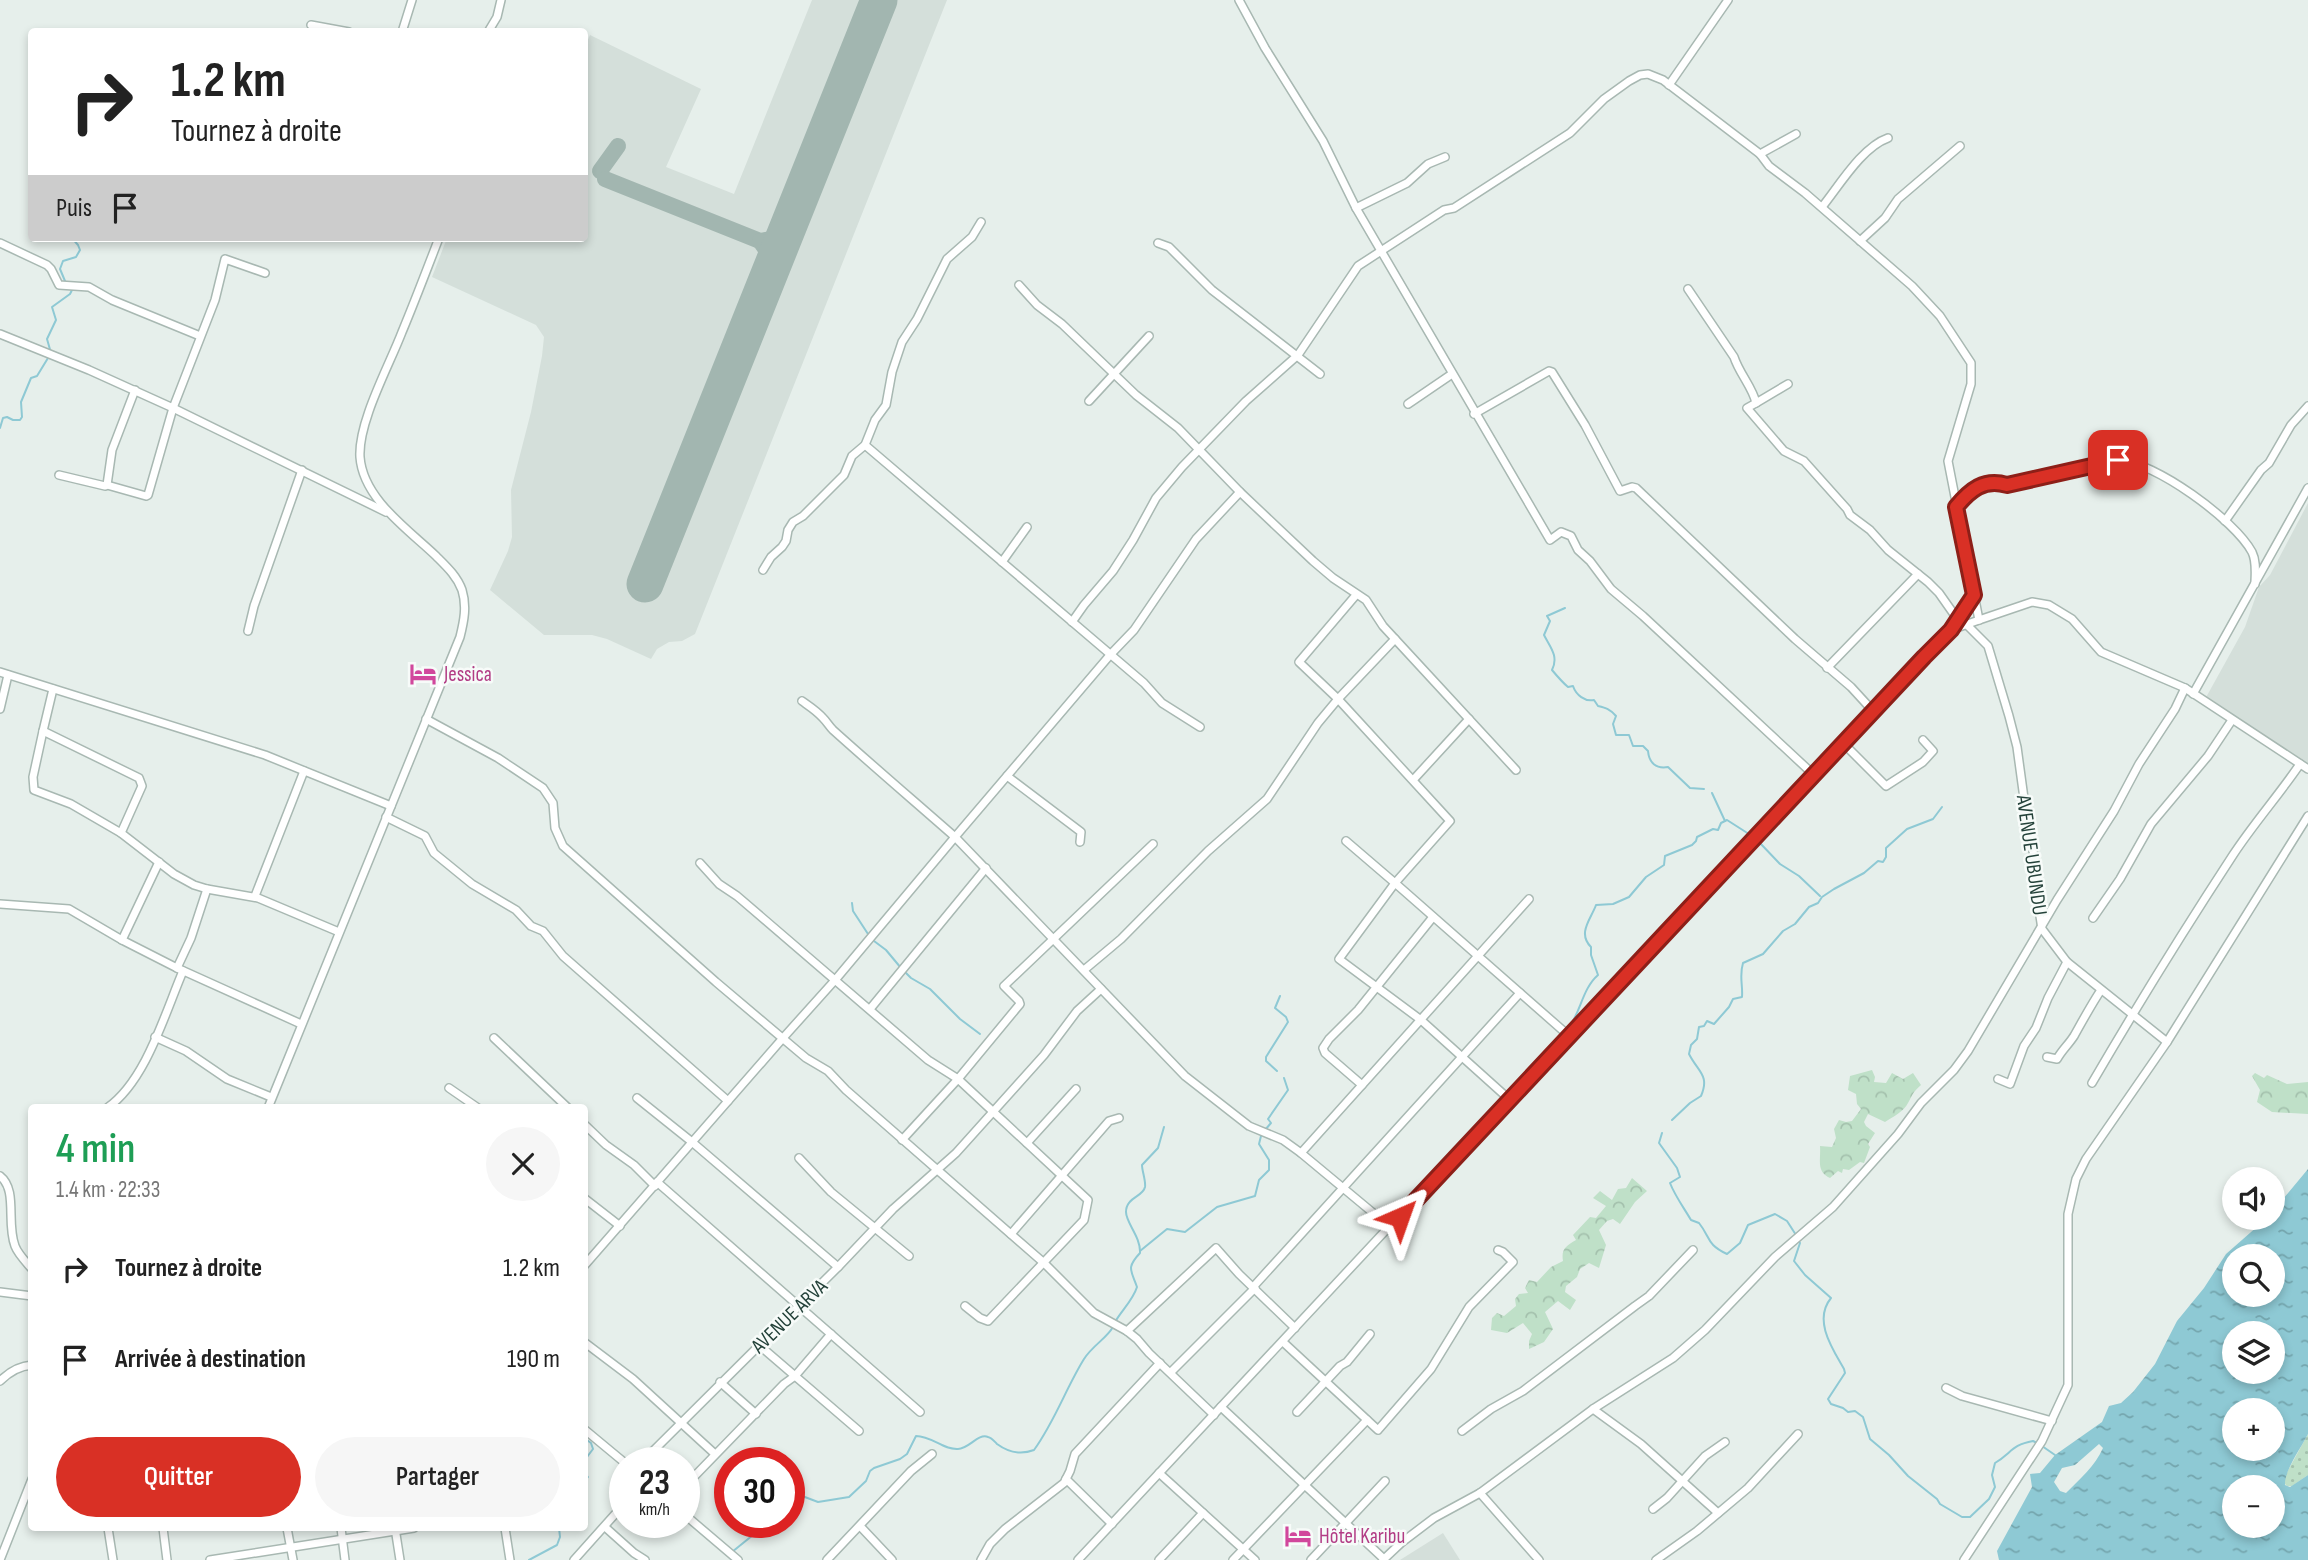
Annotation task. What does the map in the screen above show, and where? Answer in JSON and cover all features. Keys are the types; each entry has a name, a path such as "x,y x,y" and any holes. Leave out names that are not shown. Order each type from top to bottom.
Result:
{"street":[{"path":"403,28 412,0"},
{"path":"491,28 497,18 501,0"},
{"path":"1239,0 1265,48 1323,141 1356,208 1474,414 1550,540 1561,532 1571,536 1578,550 1611,589 1814,775"},
{"path":"1668,85 1728,0"},
{"path":"310,25 327,28"},
{"path":"1072,622 1113,571 1156,498 1246,401 1298,355 1358,266 1570,133 1604,99 1629,81 1649,74 1663,80 1760,154 1769,166 1822,207 1922,295 1940,316 1971,363 1971,384 1948,455 1950,479 1979,620"},
{"path":"1760,154 1796,134"},
{"path":"1822,207 1863,156 1873,146 1888,138"},
{"path":"1860,241 1885,218 1898,199 1960,146"},
{"path":"1356,208 1407,183 1428,164 1445,157"},
{"path":"763,570 786,541 793,522 803,516 844,475 852,456 865,445 875,420 886,405 892,372 902,342 912,328 947,259 969,240 981,222"},
{"path":"269,1104 460,637 465,606 461,588 450,570 374,495 360,458 364,431 377,391 437,242"},
{"path":"0,243 47,265 59,285 89,287 113,300 200,336"},
{"path":"1158,243 1168,247 1212,290 1320,374"},
{"path":"59,475 148,495 173,408 215,300 225,259 265,273"},
{"path":"1019,285 1037,305 1062,324 1136,395 1178,428 1313,561 1368,603 1383,626 1516,770"},
{"path":"1688,289 1734,357 1737,369 1756,403"},
{"path":"0,334 135,390 393,515"},
{"path":"1088,401 1149,336"},
{"path":"1474,414 1549,371 1552,372 1585,425 1620,491 1632,486 1636,488 1795,639 1851,687 1873,711"},
{"path":"1408,404 1452,374"},
{"path":"1788,384 1747,408 1784,451 1804,461 1850,515 1939,593 1958,620"},
{"path":"107,485 112,450 135,390"},
{"path":"2225,521 2269,463 2291,425 2308,406"},
{"path":"865,445 1144,683 1163,703 1200,727"},
{"path":"1956,507 1967,494 1982,484 1996,482 2007,485 2118,460 2130,460 2184,488 2225,521 2253,554 2256,564 2255,584"},
{"path":"248,631 254,606 302,470"},
{"path":"353,495 365,492 368,483"},
{"path":"2193,694 2308,488"},
{"path":"588,1262 836,979 1134,630 1196,539 1240,492"},
{"path":"1002,562 1027,527"},
{"path":"1828,668 1918,574"},
{"path":"1356,595 1298,662 1338,699 1450,821 1395,883 1339,959 1421,1020 1510,1100"},
{"path":"1078,1560 1951,630 1974,595"},
{"path":"1951,630 2032,603 2049,605 2072,619 2101,652 2185,688 2308,769"},
{"name":"AVENUE UBUNDU","path":"1967,625 1988,646 2010,716 2036,867 2042,929 2067,962 2167,1042"},
{"path":"1084,971 1267,799 1318,723 1395,639"},
{"path":"0,709 4,673 265,755 391,806"},
{"path":"1221,1407 1384,1559 1434,1518 1480,1493 1593,1409 1673,1358 1705,1330 1798,1236 1833,1207 1968,1051 2059,897 2114,811 2141,761 2175,709 2185,688"},
{"path":"53,690 33,777 34,790 71,804 121,833 174,874 207,889 258,898 339,932"},
{"path":"802,701 822,716 833,730 900,791 955,837 1185,1076 1249,1126 1283,1140 1301,1153 1390,1227"},
{"path":"426,719 498,758 543,788 554,803 555,828 563,846 716,982 806,1058 828,1071 902,1140 1044,1263 1094,1313 1127,1331 1214,1415"},
{"path":"1414,779 1469,719"},
{"path":"2093,918 2120,879 2151,824 2208,756 2232,720"},
{"path":"43,731 139,778 142,786 121,833"},
{"path":"1843,743 1887,786 1923,762 1933,751 1923,740"},
{"path":"2092,1083 2235,852 2300,765"},
{"path":"255,896 304,771"},
{"path":"1007,776 1081,832 1080,842"},
{"path":"1964,1560 2040,1443 2069,1378 2068,1214 2076,1179 2086,1159 2167,1042 2308,816"},
{"path":"386,817 425,836 434,853 471,883 516,910 531,926 543,931 563,956 728,1101"},
{"path":"1346,841 1568,1035"},
{"path":"902,1140 958,1079 1020,1004 1004,986 1153,844"},
{"path":"122,940 159,862"},
{"path":"700,863 719,884 737,895 928,1060 958,1079 1088,1201 1084,1220 988,1321 965,1306"},
{"path":"870,1009 986,868"},
{"path":"113,1104 134,1079 155,1037 207,889"},
{"path":"1301,1153 1529,899"},
{"path":"0,904 69,909 180,969 301,1024"},
{"path":"1362,1085 1325,1053 1323,1048 1377,987 1433,917"},
{"path":"1998,1079 2010,1084 2024,1046 2036,1028 2051,991 2067,962"},
{"name":"AVENUE ARVA","path":"656,1447 893,1209 938,1171 1044,1055 1077,1011 1101,989"},
{"path":"2047,1057 2057,1059 2062,1049 2072,1040 2101,990"},
{"path":"1171,1373 1255,1287 1520,993"},
{"path":"155,1037 186,1051 227,1079 271,1097"},
{"path":"494,1038 564,1104"},
{"path":"449,1088 472,1104"},
{"path":"1027,1143 1076,1089"},
{"path":"637,1098 838,1267"},
{"path":"1011,1234 1109,1121 1119,1118"},
{"path":"588,1128 920,1412"},
{"path":"799,1158 831,1192 909,1256"},
{"path":"0,1176 11,1191 10,1227 15,1247 28,1264"},
{"path":"588,1201 620,1226"},
{"path":"1127,1331 1215,1248 1295,1328"},
{"path":"1283,1342 1378,1430 1432,1369 1469,1307 1513,1262 1498,1250"},
{"path":"1462,1431 1491,1409 1523,1391 1642,1301 1693,1250"},
{"path":"0,1292 28,1296"},
{"path":"722,1447 794,1376 831,1334"},
{"path":"1297,1412 1340,1366 1347,1362 1370,1334"},
{"path":"588,1345 633,1379 714,1453"},
{"path":"759,1345 859,1431"},
{"path":"981,1560 990,1544 1005,1529 1066,1479 1075,1454 1160,1363"},
{"path":"0,1381 8,1373 28,1366"},
{"path":"720,1382 756,1414"},
{"path":"1946,1388 1962,1396 2052,1421"},
{"path":"1593,1409 1641,1444 1718,1513"},
{"path":"1233,1560 1367,1420"},
{"path":"588,1432 609,1450"},
{"path":"1656,1560 1748,1488 1798,1434"},
{"path":"1653,1509 1667,1498 1705,1456 1725,1442"},
{"path":"827,1560 911,1471 932,1454"},
{"path":"700,1470 714,1455"},
{"path":"1159,1473 1255,1560"},
{"path":"1066,1479 1112,1524"},
{"path":"1311,1560 1385,1481"},
{"path":"0,1560 28,1489"},
{"path":"1480,1493 1539,1560"},
{"path":"1159,1560 1203,1513"},
{"path":"574,1560 609,1522"},
{"path":"860,1526 892,1560"},
{"path":"605,1527 645,1560"},
{"path":"700,1528 736,1558"},
{"path":"108,1531 113,1560"},
{"path":"163,1531 167,1560"},
{"path":"288,1531 293,1560"},
{"path":"341,1531 345,1560"},
{"path":"210,1560 384,1531"},
{"path":"395,1531 400,1560"},
{"path":"505,1531 510,1560"}],"shaded area":[{"path":"812,0 947,0 695,634 682,641 669,642 657,649 651,659 592,635 544,635 490,590 512,537 511,490 531,412 544,337 536,325 432,277 445,242 588,242 590,35 701,89 666,167 734,194"},
{"path":"2308,503 2308,768 2204,701 2245,627 2259,587 2270,575"},
{"path":"1443,1533 1460,1560 1400,1560"}],"green space":[{"path":"1872,1070 1874,1082 1886,1083 1892,1073 1903,1079 1913,1073 1921,1085 1904,1109 1885,1122 1868,1114 1864,1122 1875,1133 1868,1144 1870,1147 1864,1163 1860,1162 1849,1170 1843,1169 1842,1173 1838,1171 1830,1178 1821,1169 1820,1146 1832,1147 1836,1138 1834,1129 1839,1120 1852,1121 1861,1109 1857,1104 1856,1094 1848,1090 1850,1076"},
{"path":"2255,1073 2287,1084 2308,1082 2308,1114 2272,1112 2257,1102 2260,1090 2252,1076"},
{"path":"1632,1178 1647,1191 1635,1202 1620,1224 1613,1219 1607,1221 1599,1230 1606,1245 1599,1268 1589,1263 1580,1269 1577,1277 1566,1286 1565,1292 1576,1300 1570,1310 1558,1301 1545,1312 1553,1329 1544,1342 1529,1349 1532,1334 1523,1323 1507,1333 1491,1330 1492,1318 1497,1313 1504,1316 1516,1306 1515,1299 1519,1294 1528,1293 1525,1288 1529,1280 1537,1282 1551,1267 1563,1261 1565,1248 1576,1240 1573,1235 1590,1217 1596,1218 1606,1206 1593,1198 1600,1191 1612,1200 1618,1189 1626,1188"},
{"path":"2308,1434 2308,1475 2292,1486 2287,1486 2286,1474"}],"water":[{"path":"2308,1169 2308,1434 2285,1479 2285,1475 2222,1475 2222,1538 2285,1538 2285,1485 2290,1487 2308,1475 2308,1560 1999,1560 1997,1551 2032,1487 2030,1474 2040,1473 2055,1455 2102,1422 2109,1406 2121,1403 2133,1392 2155,1364 2177,1321 2222,1260 2222,1307 2285,1307 2285,1244 2237,1244 2253,1230 2285,1230 2285,1197","holes":["2099,1444 2103,1448 2082,1477 2066,1493 2060,1491 2054,1482 2062,1468 2075,1465"]}],"waterway":[{"path":"65,281 60,269 63,261 76,257 80,250 75,242"},
{"path":"51,353 47,339 56,320 52,307 70,294 73,288"},
{"path":"0,428 3,418 20,420 21,402 31,378 37,376 48,358"},
{"path":"1565,608 1547,616 1550,621 1544,635 1554,656 1552,670 1568,687 1573,686 1581,697 1594,700 1598,706 1608,709 1616,716 1613,724 1616,735 1629,735 1633,746 1643,746 1654,764 1668,767 1690,788 1704,789"},
{"path":"1712,793 1725,821"},
{"path":"1672,1120 1701,1096 1704,1078 1689,1054 1691,1045 1697,1039 1699,1027 1704,1026 1707,1021 1714,1024 1733,999 1742,997 1743,963 1763,954 1783,931 1795,924 1809,907 1818,903 1822,897 1864,873 1878,861 1883,862 1886,848 1907,829 1933,819 1942,807"},
{"path":"1568,1029 1588,987 1598,975 1591,947 1585,936 1586,926 1596,905 1613,904 1629,897 1646,877 1664,865 1665,856 1692,845 1697,837 1713,829 1718,830 1721,823 1727,820 1752,836"},
{"path":"1759,842 1780,864 1799,876 1820,896"},
{"path":"852,903 853,911 868,934"},
{"path":"874,941 886,950 901,968"},
{"path":"905,972 930,989 960,1019 980,1034"},
{"path":"1277,1071 1266,1061 1266,1057 1288,1022 1275,1008 1280,996"},
{"path":"1265,1130 1271,1123 1268,1119 1288,1090 1284,1078"},
{"path":"1115,1322 1137,1287 1131,1266 1140,1253 1140,1247 1127,1216 1127,1207 1131,1200 1144,1190 1142,1165 1158,1148 1164,1127"},
{"path":"1662,1133 1659,1143 1677,1168 1680,1177 1670,1183 1672,1188 1691,1220 1699,1223 1715,1247 1727,1254 1740,1243 1748,1225 1775,1214 1787,1221 1796,1235"},
{"path":"1140,1251 1167,1229 1185,1232 1217,1207 1255,1196 1259,1180 1269,1170 1269,1160 1259,1144 1261,1136"},
{"path":"1798,1240 1800,1243 1794,1261 1805,1275 1831,1298 1826,1307 1824,1325 1845,1373 1828,1399 1831,1404 1848,1412 1855,1411 1863,1417 1870,1439 1940,1504 1962,1517 1970,1517 1989,1499 1995,1487 1992,1475 1995,1463 2020,1445 2033,1441 2037,1443"},
{"path":"805,1497 818,1502 849,1497 866,1481 874,1468 907,1454 916,1436 953,1449 966,1447 984,1436 1010,1451 1034,1450 1084,1359 1113,1327"},
{"path":"588,1441 593,1449 588,1456"},
{"path":"2042,1446 2055,1455"},
{"path":"529,1560 557,1545 559,1531"},
{"path":"732,1552 749,1538"}],"taxiway":[{"path":"600,171 618,146"},
{"path":"605,179 760,241 778,238 787,228"},
{"path":"760,241 771,257 771,269"}],"runway":[{"path":"645,584 879,0"}],"place":[{"name":"Jessica","path":"423,674"},
{"name":"Hôtel Karibu","path":"1298,1536"}],"route":[{"path":"1400,1217 1587,1014 1627,975 1951,630 1974,595 1956,507 1967,494 1982,484 1996,482 2007,485 2118,460"}]}
